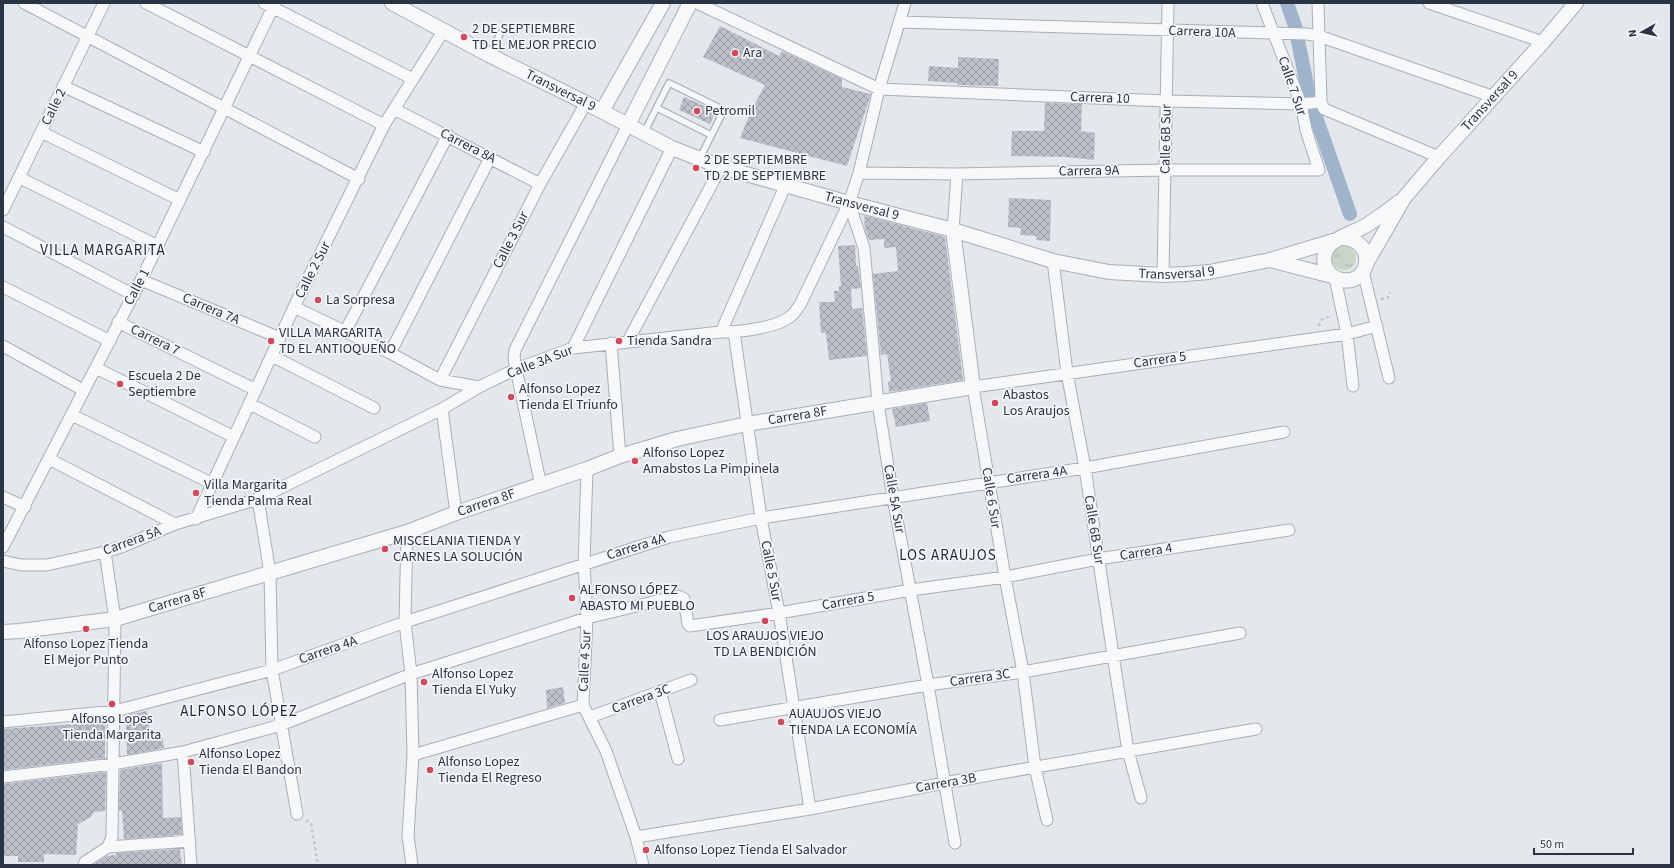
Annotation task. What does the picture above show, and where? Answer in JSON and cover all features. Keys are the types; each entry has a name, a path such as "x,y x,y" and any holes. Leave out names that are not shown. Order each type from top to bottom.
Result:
{"street":[{"path":"24,3 359,179"},
{"name":"Calle 2","path":"3,210 20,178 104,3"},
{"path":"146,3 384,124"},
{"name":"Transversal 9","path":"392,3 489,55 602,111 643,134 672,148 721,167 953,230 1053,261 1110,272 1163,275 1209,272 1270,260 1338,239 1367,225 1404,198"},
{"path":"602,111 663,3"},
{"path":"541,486 516,369 515,350 690,3"},
{"path":"696,3 879,89"},
{"name":"Calle 3A Sur","path":"258,499 442,409 479,387 516,369 573,348 628,341 734,332 779,324 792,316 800,305 849,203 859,173 879,89 905,3"},
{"name":"Calle 6B Sur","path":"1163,275 1168,3"},
{"name":"Calle 7 Sur","path":"1262,3 1273,34 1313,104"},
{"name":"Calle 7 Sur","path":"1318,3 1319,36 1313,104 1306,130 1319,170"},
{"path":"1429,3 1544,42"},
{"name":"Transversal 9","path":"1365,267 1404,198 1439,157 1544,42 1576,3"},
{"path":"271,4 413,79"},
{"name":"Calle 1","path":"3,547 158,246 251,56 271,4"},
{"name":"Carrera 10A","path":"899,22 1307,34 1319,36 1494,97"},
{"name":"Calle 2 Sur","path":"196,518 294,307 359,179 384,124 444,30"},
{"path":"63,86 204,152"},
{"name":"Carrera 10","path":"879,89 1166,101 1313,104 1439,157"},
{"name":"Calle 3 Sur","path":"440,380 540,184 586,103"},
{"name":"Carrera 8A","path":"394,108 540,184"},
{"path":"41,132 180,200"},
{"path":"345,332 448,135"},
{"path":"573,348 672,148"},
{"path":"390,353 490,158"},
{"path":"628,341 721,167"},
{"name":"Carrera 9A","path":"859,173 957,174 1166,170 1319,170"},
{"name":"Calle 6 Sur","path":"957,174 953,230 973,387 1005,577 1023,672 1035,767 1046,820"},
{"path":"20,178 158,246"},
{"path":"720,332 786,184"},
{"name":"Calle 5A Sur","path":"849,203 864,248 878,403 955,843"},
{"path":"3,227 134,294"},
{"path":"1365,267 1354,279 1341,280 1334,277 1327,270 1324,262 1324,254 1328,247 1338,239 1351,238 1364,248 1366,256 1365,267 1389,378"},
{"name":"Transversal 9","path":"1270,260 1334,277"},
{"name":"Calle 6B Sur","path":"1053,261 1067,373 1085,468 1128,751 1141,798"},
{"path":"1334,277 1347,334 1353,386"},
{"name":"Carrera 7A","path":"141,280 280,338"},
{"name":"Carrera 7","path":"3,287 110,341"},
{"path":"294,307 390,353 440,380 479,387"},
{"name":"Carrera 7","path":"118,322 256,390"},
{"name":"Carrera 5","path":"973,387 1347,334 1377,326"},
{"name":"Calle 5 Sur","path":"734,332 761,518 779,613 810,809"},
{"path":"611,343 620,456"},
{"path":"3,346 84,390"},
{"path":"272,356 374,408"},
{"path":"96,368 234,438"},
{"name":"Carrera 8F","path":"3,632 115,619 407,532 456,513 587,470 620,456 677,439 747,424 973,387"},
{"path":"250,404 315,437"},
{"path":"442,409 456,513"},
{"path":"72,415 213,484"},
{"name":"Carrera 4A","path":"3,722 115,711 272,670 406,622 669,537 761,518 1085,468 1284,432"},
{"path":"49,459 175,524"},
{"name":"Calle 4 Sur","path":"587,470 584,564 587,618 583,705 606,751 636,837 643,865"},
{"path":"3,497 24,507"},
{"path":"258,499 270,573 272,670 297,814"},
{"name":"Carrera 5A","path":"3,561 21,565 47,565 105,552 124,546 175,524 258,499"},
{"name":"Carrera 4","path":"1005,577 1098,559 1288,530"},
{"path":"407,532 406,622 412,674 413,755 408,836 412,865"},
{"path":"105,552 115,619 115,711 112,837 108,847"},
{"name":"Carrera 5","path":"587,618 678,596 684,599 688,624 690,626 779,613 911,590 1005,577"},
{"path":"3,777 113,764 183,752 281,725 412,674 587,618"},
{"name":"Carrera 3C","path":"720,720 928,685 1023,672 1240,633"},
{"name":"Carrera 3C","path":"590,717 691,680"},
{"path":"660,691 678,759"},
{"path":"413,755 583,705"},
{"name":"Carrera 3B","path":"636,837 810,809 944,783 1256,729"},
{"path":"183,752 192,865"},
{"path":"84,865 85,862 108,847 190,841"}],"lane":[{"path":"489,55 500,34"},
{"path":"643,134 669,83 724,110 700,159"},
{"path":"656,108 711,135"}],"path":[{"path":"1320,338 1320,322 1322,318 1330,316 1335,311"},
{"path":"297,814 311,824 318,865"}],"green space":[{"path":"1344,246 1353,249 1356,258 1353,267 1344,270 1335,267 1332,258 1335,249"}],"building":[{"path":"720,26 779,56 782,51 842,79 842,87 871,94 847,166 740,138 751,111 765,85 703,57"},
{"path":"958,57 999,59 998,86 957,85 957,83 928,81 929,66 958,68"},
{"name":"Petromil","path":"684,97 716,111 710,124 679,110"},
{"path":"1045,103 1082,104 1081,131 1095,133 1094,160 1066,157 1011,156 1012,131 1044,131"},
{"path":"1009,198 1051,200 1050,241 1036,240 1037,236 1020,235 1021,228 1008,227"},
{"path":"866,216 945,237 963,380 889,392 888,382 891,381 887,354 881,355 873,274 898,271 896,247 884,248 884,239 869,240 865,229 864,217"},
{"path":"855,245 856,266 858,266 861,288 851,289 852,309 862,308 867,356 829,360 826,333 821,333 819,302 835,302 834,291 839,291 839,286 841,286 838,246"},
{"path":"927,403 930,421 896,427 892,409"},
{"path":"563,687 565,703 547,708 546,690"},
{"path":"147,711 150,733 161,730 164,748 127,755 126,715"},
{"path":"105,722 105,758 3,770 3,729"},
{"path":"162,763 163,818 181,817 182,835 124,839 122,810 119,811 120,770"},
{"path":"106,772 105,811 94,812 91,817 78,824 76,855 44,854 44,862 18,862 18,856 3,856 3,784"},
{"path":"180,849 182,865 96,865 96,863 107,856 116,855 116,853"}],"waterway":[{"path":"1287,3 1295,26 1310,100 1350,214"}],"place":[{"name":"2 DE SEPTIEMBRE TD EL MEJOR PRECIO","path":"464,37"},
{"name":"Ara","path":"735,53"},
{"name":"Petromil","path":"697,111"},
{"name":"2 DE SEPTIEMBRE TD 2 DE SEPTIEMBRE","path":"696,168"},
{"name":"La Sorpresa","path":"318,300"},
{"name":"VILLA MARGARITA TD EL ANTIOQUEÑO","path":"271,341"},
{"name":"Tienda Sandra","path":"619,341"},
{"name":"Escuela 2 De Septiembre","path":"120,384"},
{"name":"Alfonso Lopez Tienda El Triunfo","path":"511,397"},
{"name":"Abastos Los Araujos","path":"995,403"},
{"name":"Alfonso Lopez Amabstos La Pimpinela","path":"635,461"},
{"name":"Villa Margarita Tienda Palma Real","path":"196,493"},
{"name":"MISCELANIA TIENDA Y CARNES LA SOLUCIÓN","path":"385,549"},
{"name":"ALFONSO LÓPEZ ABASTO MI PUEBLO","path":"572,598"},
{"name":"LOS ARAUJOS VIEJO TD LA BENDICIÓN","path":"765,621"},
{"name":"Alfonso Lopez Tienda El Mejor Punto","path":"86,629"},
{"name":"Alfonso Lopez Tienda El Yuky","path":"424,682"},
{"name":"Alfonso Lopes Tienda Margarita","path":"112,704"},
{"name":"AUAUJOS VIEJO TIENDA LA ECONOMÍA","path":"781,722"},
{"name":"Alfonso Lopez Tienda El Bandon","path":"191,762"},
{"name":"Alfonso Lopez Tienda El Regreso","path":"430,770"},
{"name":"Alfonso Lopez Tienda El Salvador","path":"646,850"}],"district":[{"name":"VILLA MARGARITA","path":"103,250"},
{"name":"LOS ARAUJOS","path":"948,555"},
{"name":"ALFONSO LÓPEZ","path":"239,711"}]}
